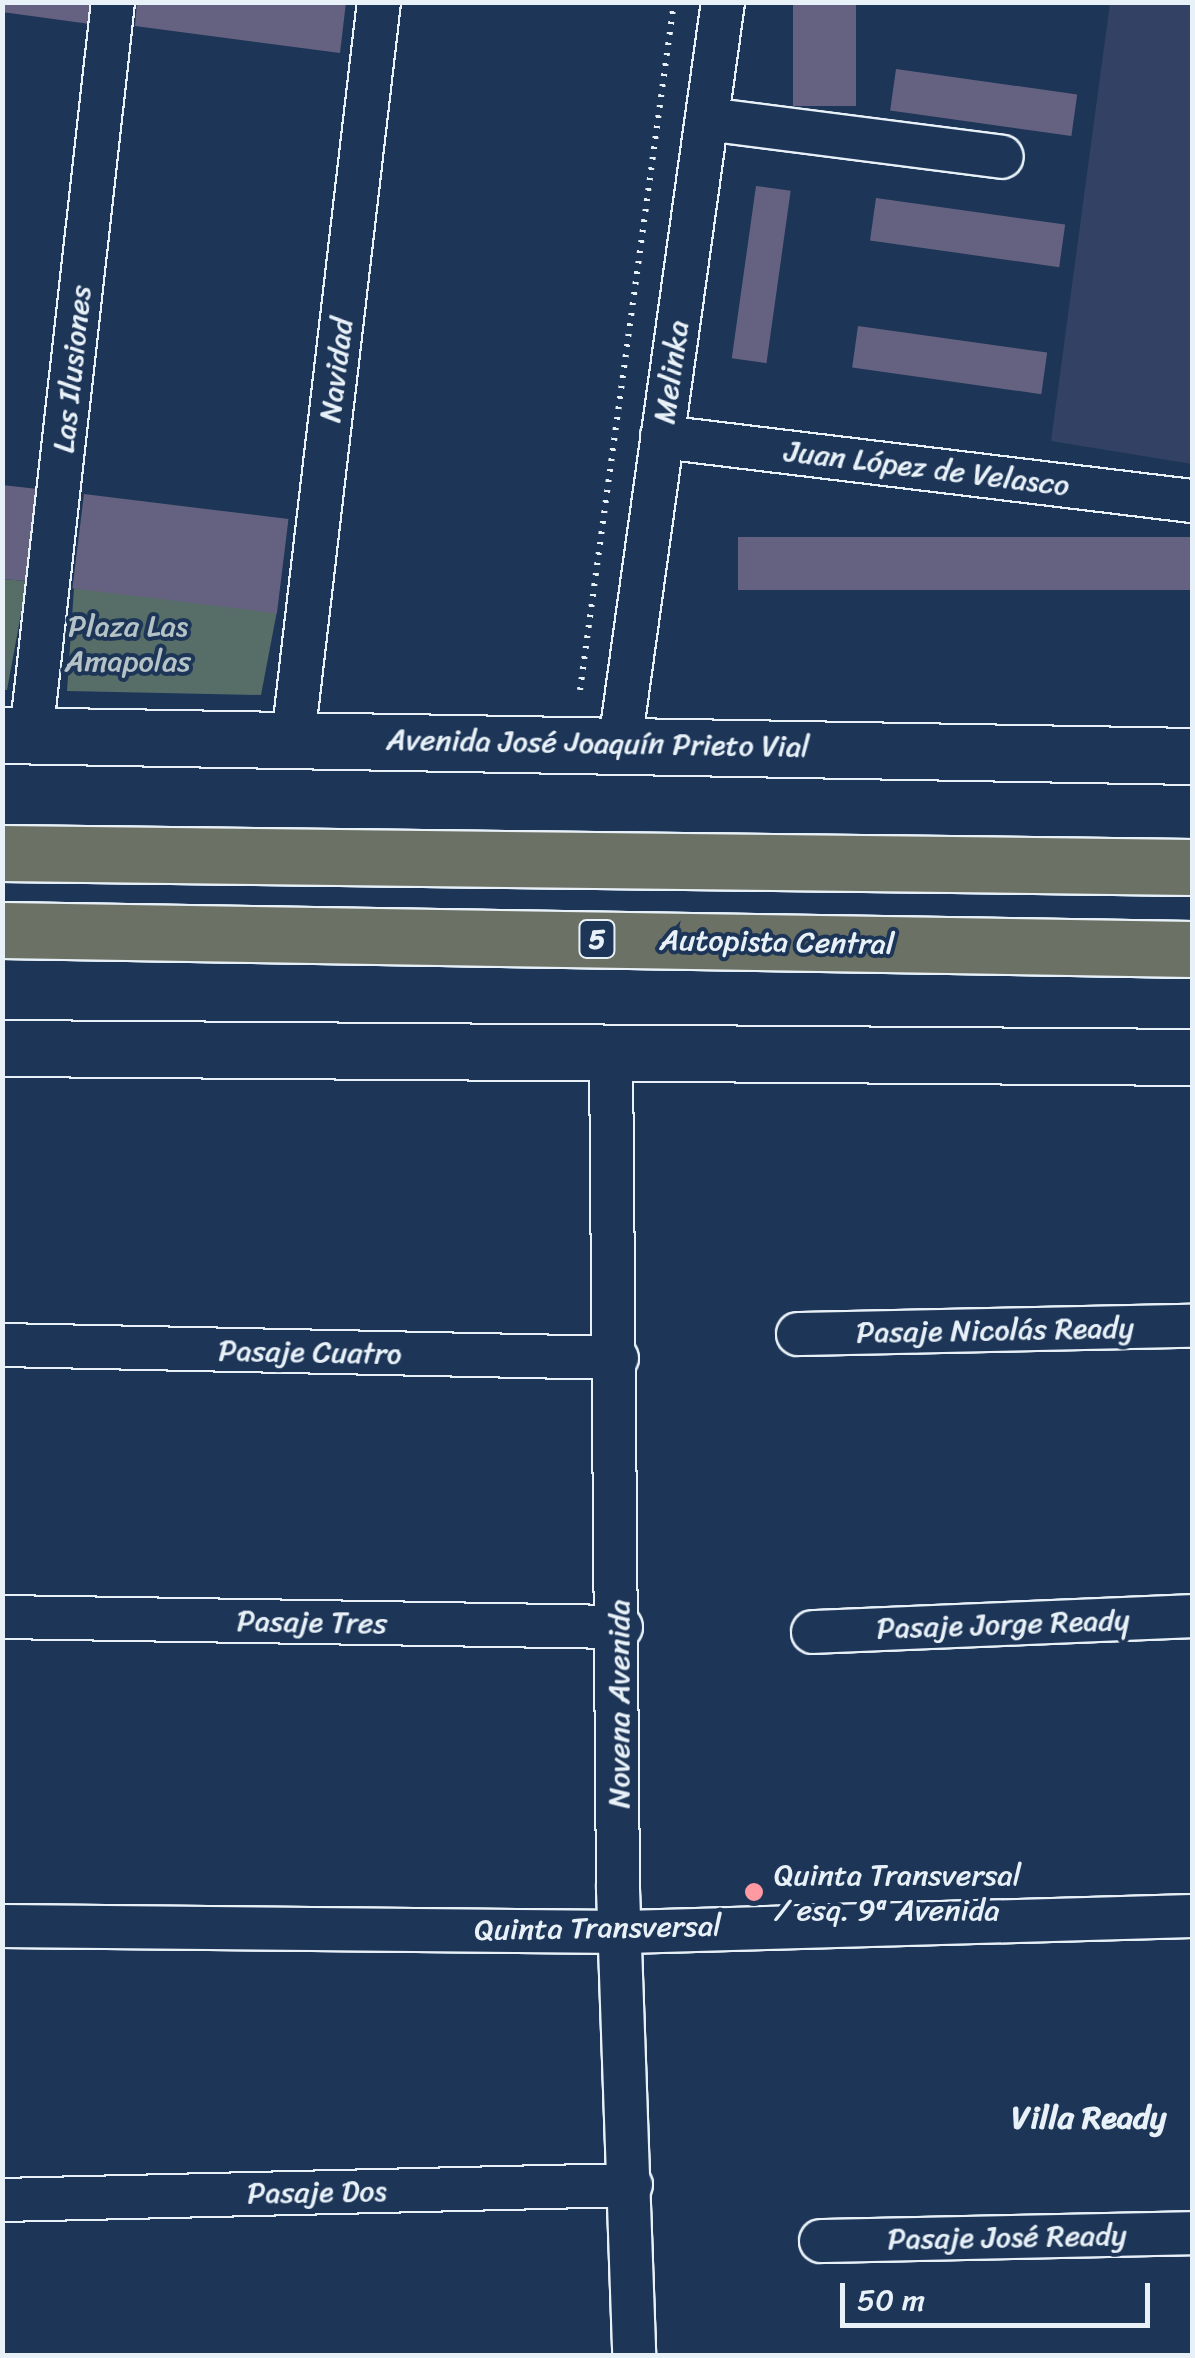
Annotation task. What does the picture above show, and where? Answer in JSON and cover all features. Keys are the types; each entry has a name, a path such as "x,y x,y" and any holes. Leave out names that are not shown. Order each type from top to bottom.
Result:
{"highway":[{"path":"2,853 1192,867"},
{"name":"Autopista Central","path":"2,930 1192,948"}],"main road":[{"name":"Avenida José Joaquín Prieto Vial","path":"17,735 1192,756"},
{"path":"2,1048 1192,1057"}],"street":[{"name":"Las Ilusiones","path":"17,735 113,2"},
{"name":"Navidad","path":"293,738 379,2"},
{"name":"Melinka","path":"620,743 724,2"},
{"path":"707,119 1002,158"},
{"name":"Juan López de Velasco","path":"662,437 1192,501"},
{"name":"Novena Avenida","path":"611,1052 634,2356"},
{"name":"Pasaje Nicolás Ready","path":"798,1334 1192,1326"},
{"name":"Pasaje Cuatro","path":"2,1345 616,1358"},
{"name":"Pasaje Jorge Ready","path":"813,1632 1192,1616"},
{"name":"Pasaje Tres","path":"2,1618 620,1627"},
{"name":"Quinta Transversal","path":"2,1926 626,1932 1192,1916"},
{"name":"Pasaje Dos","path":"2,2200 631,2185"},
{"name":"Pasaje José Ready","path":"821,2241 1192,2234"}],"path":[{"path":"580,690 674,2"}],"shaded area":[{"path":"1110,3 1192,3 1192,464 1051,441"}],"green space":[{"name":"Plaza Las Amapolas","path":"3,579 27,581 7,690 3,690"},
{"name":"Plaza Las Amapolas","path":"74,588 277,611 261,695 67,691"}],"building":[{"path":"2,2 93,2 90,24 2,12"},
{"path":"137,2 346,2 340,53 135,26"},
{"path":"793,2 856,2 856,106 793,106"},
{"path":"896,69 1077,94 1071,136 890,111"},
{"path":"756,186 791,191 766,363 732,358"},
{"path":"876,198 1065,225 1059,267 870,241"},
{"path":"858,326 1047,353 1041,394 852,368"},
{"path":"2,485 38,489 27,581 2,579"},
{"path":"84,494 288,519 277,613 72,588"},
{"path":"738,537 1192,537 1192,590 738,590"}],"place":[{"name":"Quinta Transversal / esq. 9ª Avenida","path":"754,1892"}],"district":[{"name":"Villa Ready","path":"1089,2118"}]}
